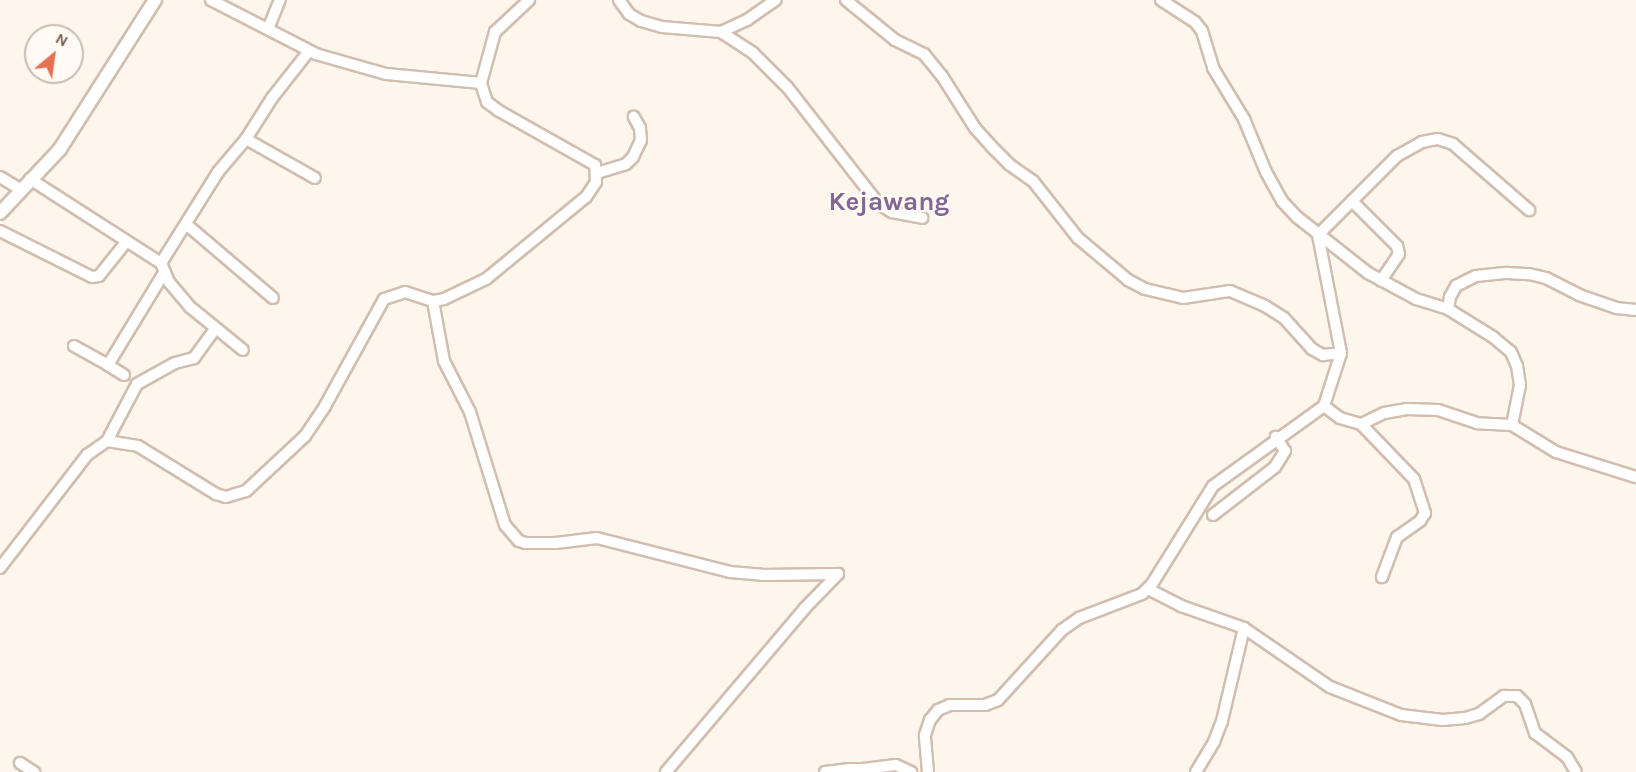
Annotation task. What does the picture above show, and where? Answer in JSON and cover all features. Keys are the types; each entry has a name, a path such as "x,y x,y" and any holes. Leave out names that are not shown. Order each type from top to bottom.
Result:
{"street":[{"path":"0,213 20,189 60,149 155,0"},
{"path":"211,0 309,51 386,74 481,83"},
{"path":"268,29 280,0"},
{"path":"107,441 138,446 216,494 226,497 246,491 305,436 325,406 384,299 405,292 433,301 464,291 486,279 586,197 596,182 595,165 499,111 488,102 481,83 495,32 509,16 529,0"},
{"path":"619,0 629,15 641,21 662,27 721,32 753,53 788,88 878,203 891,212 922,218"},
{"path":"721,32 747,20 776,0"},
{"path":"846,0 895,40 924,54 942,76 975,128 991,146 1010,165 1033,181 1078,238 1128,280 1144,289 1183,298 1230,291 1265,306 1284,318 1299,338 1323,355 1341,352"},
{"path":"1161,0 1195,22 1203,31 1213,68 1244,119 1277,191 1297,217 1381,281 1416,299 1448,309 1493,337 1510,352 1517,366 1520,385 1512,425"},
{"path":"108,365 186,224 218,172 246,139 272,98 309,51"},
{"path":"597,173 626,164 633,157 641,140 640,128 634,117"},
{"path":"246,139 315,178"},
{"path":"1318,235 1397,156 1422,142 1438,139 1453,144 1528,210"},
{"path":"0,177 20,189"},
{"path":"30,179 163,268 190,307 243,350"},
{"path":"1352,201 1397,246 1399,254 1381,281"},
{"path":"186,224 273,298"},
{"path":"0,231 92,277 99,276 126,242"},
{"path":"928,772 925,735 930,720 938,710 950,705 986,705 998,700 1062,630 1079,618 1142,594 1148,589 1213,486 1276,437 1324,406 1341,352 1318,235"},
{"path":"1448,309 1450,297 1456,286 1476,276 1507,273 1529,274 1546,278 1579,295 1616,308 1636,310"},
{"path":"433,301 444,361 470,412 505,525 519,541 556,543 597,538 730,572 762,575 838,574 798,616 666,772"},
{"path":"0,568 87,455 107,441 137,384 175,363 194,358 215,329"},
{"path":"74,346 124,375"},
{"path":"1324,406 1340,418 1361,424 1414,479 1425,513 1420,521 1397,537 1382,577"},
{"path":"1361,424 1384,413 1407,409 1438,411 1477,423 1512,425 1556,452 1636,477"},
{"path":"1213,515 1275,467 1285,450 1276,437"},
{"path":"1148,589 1181,606 1244,628 1330,687 1401,715 1443,720 1465,718 1479,714 1504,696 1516,696 1526,704 1535,734 1567,757 1576,772"},
{"path":"1196,772 1214,742 1222,720 1244,628"},
{"path":"20,763 34,772"},
{"path":"825,772 863,771 896,765 911,772"}],"district":[{"name":"Kejawang","path":"889,202"}]}
